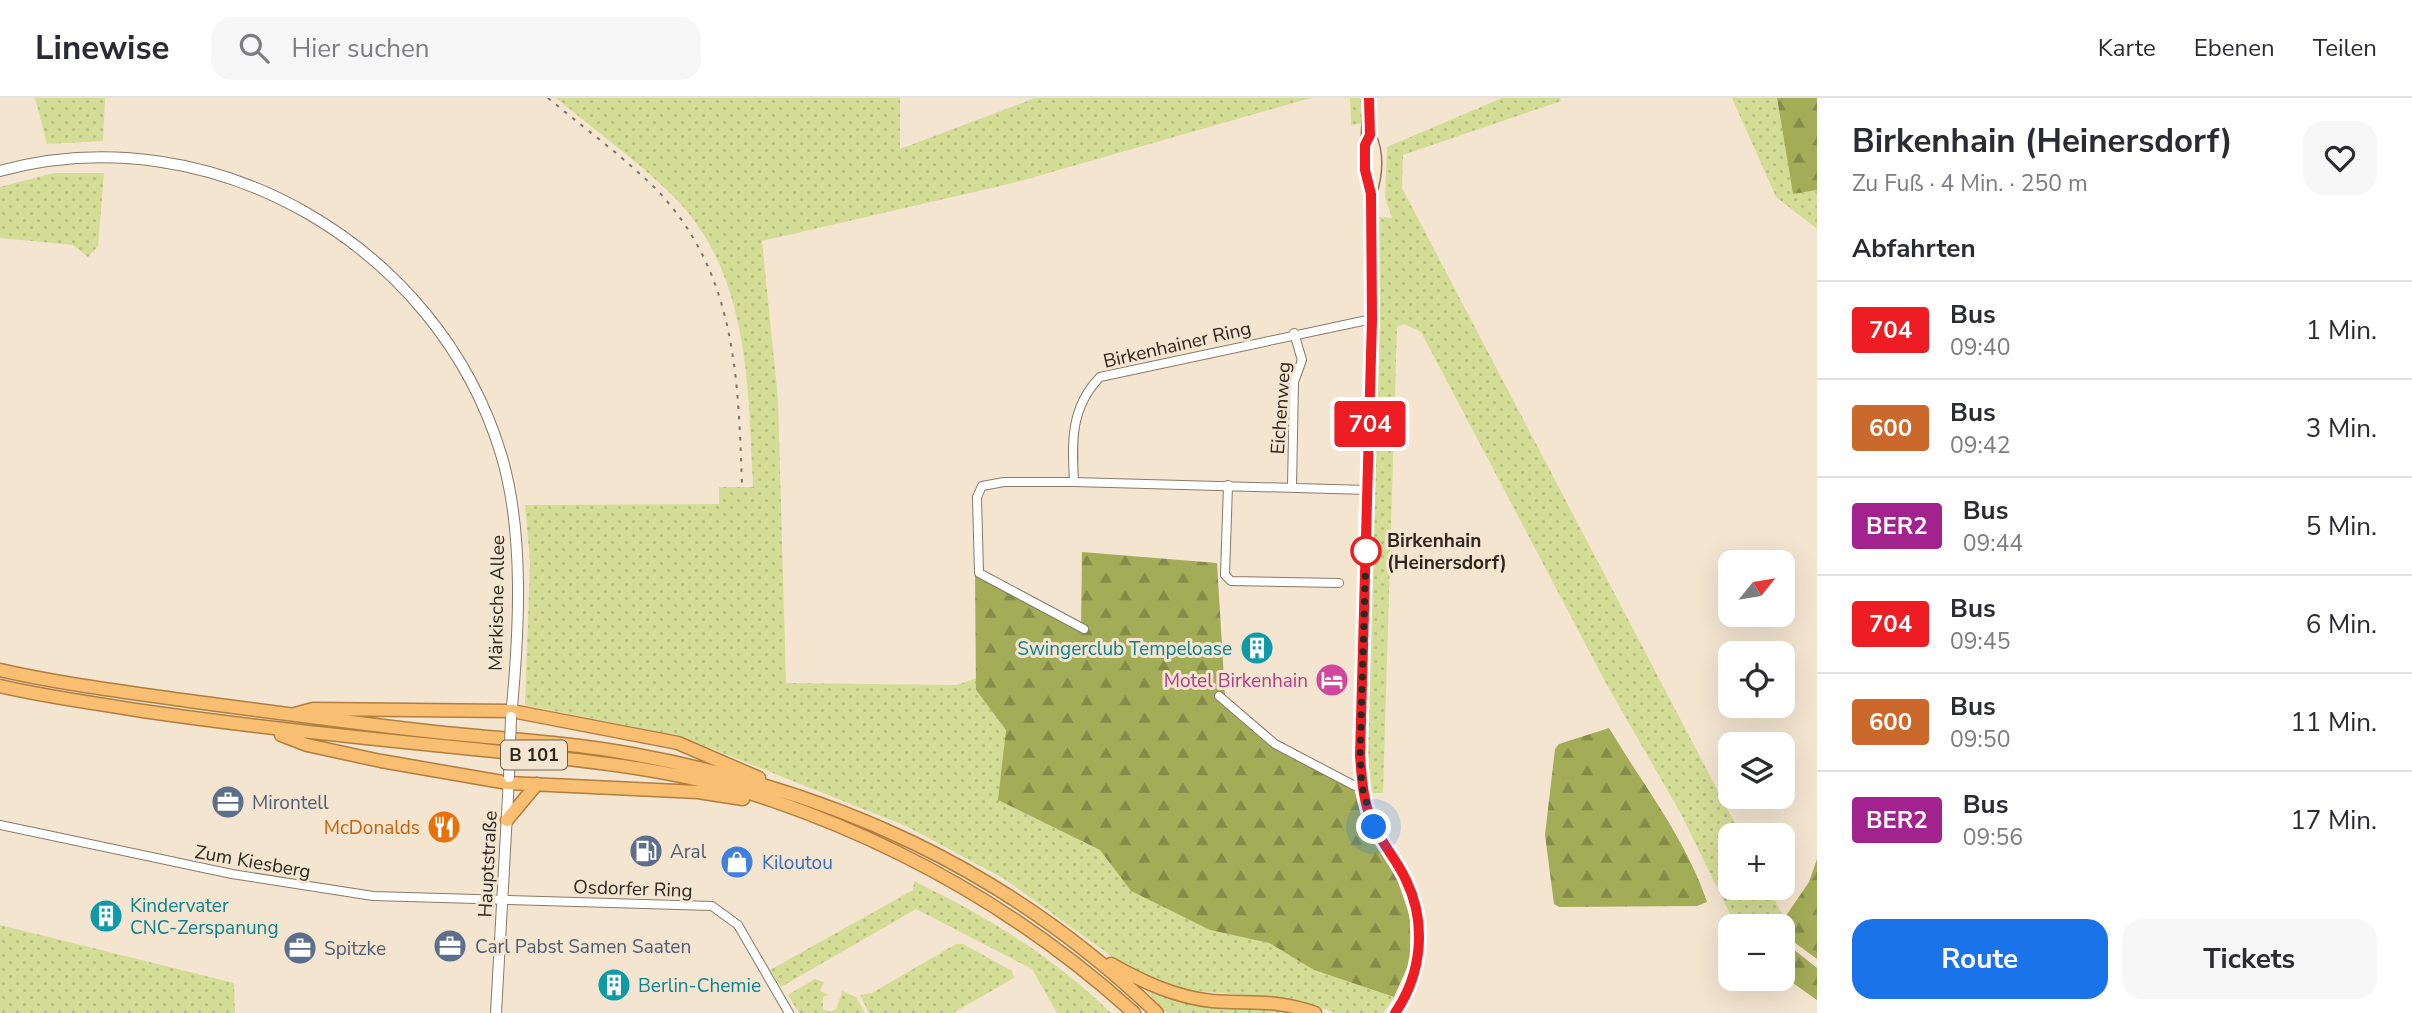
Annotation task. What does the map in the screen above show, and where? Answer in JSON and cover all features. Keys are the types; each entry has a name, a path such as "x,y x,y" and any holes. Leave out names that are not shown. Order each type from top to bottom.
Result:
{"highway":[{"name":"B 101","path":"0,670 83,686 291,715 630,754 772,787 899,835 941,856 1033,910 1092,953 1157,1013"},
{"name":"B 101","path":"0,687 260,728 627,768 711,784 802,812 891,849 960,885 1064,954 1134,1013"},
{"path":"291,715 313,709 512,714 678,743 728,763 772,787"},
{"path":"260,728 307,745 508,780 537,784 698,792 802,812"},
{"path":"507,820 537,784"},
{"path":"1092,953 1137,979 1187,996 1213,1001 1265,1001 1315,1013"}],"main road":[{"path":"1369,98 1370,135 1365,145 1365,170 1371,194 1372,319 1362,787 1374,827 1406,879 1419,920 1412,983 1395,1013"}],"street":[{"name":"Märkische Allee","path":"0,171 54,161 111,158 158,161 230,177 272,193 320,219 377,261 412,294 445,338 472,382 488,417 512,498 517,551 512,714"},
{"name":"Birkenhainer Ring","path":"1074,482 1072,429 1086,394 1100,377 1294,333 1372,319"},
{"name":"Eichenweg","path":"1292,486 1294,382 1302,360 1294,333"},
{"path":"1084,629 979,573 977,497 982,486 1004,482 1074,482 1368,490"},
{"path":"1228,485 1225,575 1231,580 1339,583"},
{"path":"1219,696 1275,744 1355,786 1362,787"},
{"name":"Hauptstraße","path":"496,1013 512,714"},
{"name":"Zum Kiesberg","path":"0,825 255,878 373,896 503,901"},
{"name":"Osdorfer Ring","path":"503,901 712,906 738,925 789,1013"}],"green space":[{"path":"35,98 105,98 103,141 47,144"},
{"path":"556,98 900,98 900,149 1035,98 1311,98 1013,183 762,241 778,399 786,683 957,685 976,678 976,690 1006,730 999,800 1100,850 1131,891 1210,930 1269,943 1314,970 1394,997 1383,1013 1336,1013 1294,999 1184,990 1154,981 1128,968 1003,878 906,826 680,736 525,705 530,562 525,505 719,504 719,487 753,487 746,370 740,331 730,293 716,257 696,223 670,193 629,156"},
{"path":"1350,98 1365,98 1366,123 1351,125"},
{"path":"1502,98 1560,98 1561,101 1403,155 1402,188 1718,791 1718,809 1727,809 1735,823 1718,823 1718,889 1681,814 1607,685 1421,332 1404,324 1397,327 1383,793 1371,793 1368,747 1378,217 1392,218 1385,197 1387,147"},
{"path":"1732,98 1777,98 1793,194 1817,190 1817,229 1776,197"},
{"path":"1777,98 1817,98 1817,190 1793,194"},
{"path":"54,173 104,173 98,246 88,257 73,245 0,238 0,187"},
{"path":"1082,552 1217,563 1225,695 1229,702 1275,744 1352,784 1368,831 1396,876 1410,917 1410,961 1394,997 1314,970 1269,943 1210,930 1131,891 1100,850 998,800 1006,730 976,690 975,574 1081,631"},
{"path":"1609,728 1676,834 1707,902 1697,906 1559,907 1554,904 1545,835 1555,749 1559,744"},
{"path":"1817,859 1817,959 1795,943 1795,914 1787,914 1809,882"},
{"path":"914,881 1018,939 1066,974 1111,1013 1057,1013 1032,969 916,909 781,987 770,970 913,890"},
{"path":"1723,900 1775,900 1782,914 1730,914"},
{"path":"0,925 234,983 235,1013 0,1013"},
{"path":"956,944 963,944 1012,971 1014,978 953,1013 869,1013 860,995 872,993"},
{"path":"1795,951 1817,968 1817,1000 1795,984"},
{"path":"815,979 824,982 820,991 829,995 823,997 823,1009 830,1012 837,1008 842,991 856,997 865,1013 799,1013 788,995"},
{"path":"1145,990 1203,1002 1303,1013 1168,1013"}],"railway":[{"path":"548,98 654,187 681,219 702,254 717,289 734,365 742,485"}],"bus line":[{"name":"704","path":"1369,98 1370,135 1365,145 1365,170 1371,194 1373,276 1360,756 1362,787 1368,813 1381,841 1406,879 1419,920 1418,956 1412,983 1395,1013"}],"place":[{"name":"Birkenhain (Heinersdorf)","path":"1366,551"},
{"name":"Swingerclub Tempeloase","path":"1257,648"},
{"name":"Motel Birkenhain","path":"1332,680"},
{"name":"Mirontell","path":"228,802"},
{"name":"McDonalds","path":"444,827"},
{"name":"Aral","path":"646,851"},
{"name":"Kiloutou","path":"737,862"},
{"name":"Kindervater CNC-Zerspanung","path":"106,916"},
{"name":"Carl Pabst Samen Saaten","path":"450,946"},
{"name":"Spitzke","path":"300,948"},
{"name":"Berlin-Chemie","path":"614,985"}],"route":[{"path":"1366,551 1360,756 1362,787 1374,827"}]}
